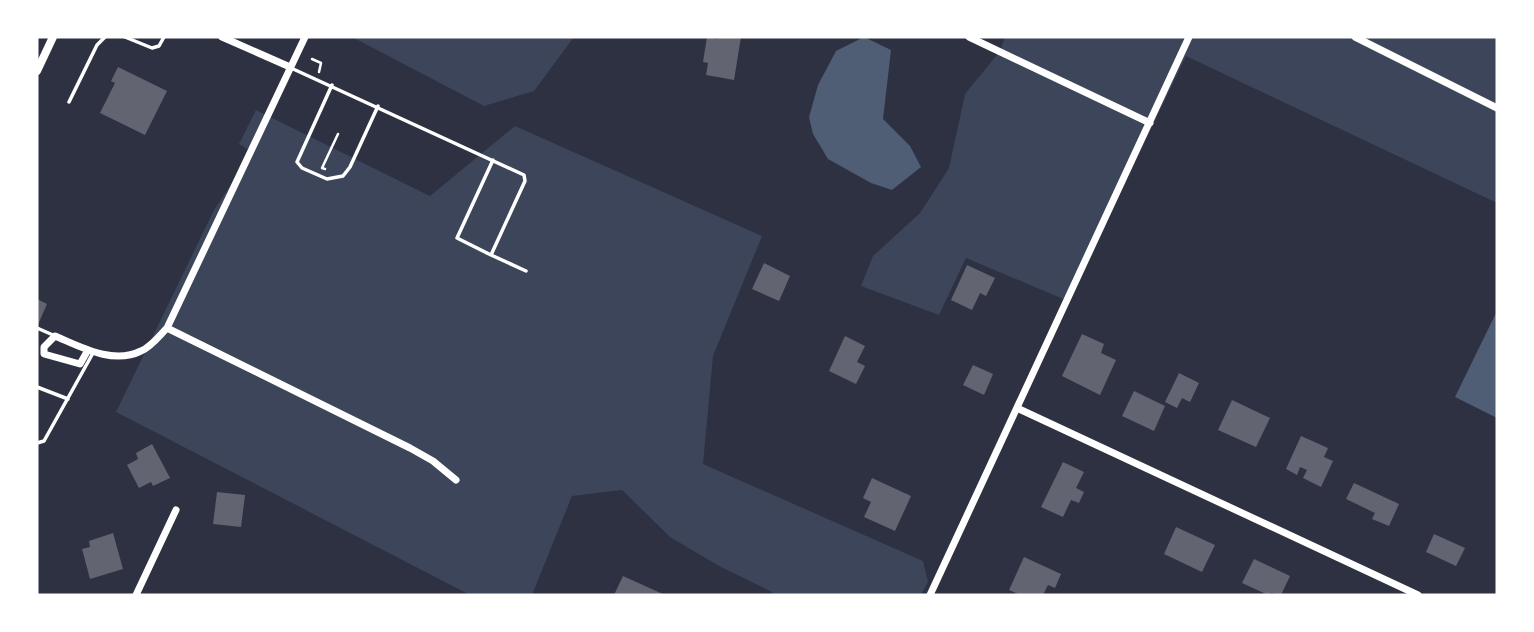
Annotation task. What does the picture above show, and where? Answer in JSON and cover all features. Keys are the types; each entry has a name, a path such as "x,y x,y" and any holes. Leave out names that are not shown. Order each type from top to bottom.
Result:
{"street":[{"path":"37,71 53,37"},
{"path":"222,37 290,67"},
{"path":"91,351 80,364 44,354 44,347 55,336 91,351 115,357 140,352 167,328 304,37"},
{"path":"969,37 1150,123"},
{"path":"930,595 1189,37"},
{"path":"1355,37 1497,108"},
{"path":"167,328 422,454 456,480"},
{"path":"1017,408 1418,595"},
{"path":"136,595 176,510"}],"lane":[{"path":"69,102 97,45 105,37"},
{"path":"125,37 152,48 159,46 164,37"},
{"path":"290,67 521,173 525,181 491,255"},
{"path":"332,85 298,158 299,166 315,174 332,179 346,172 378,106"},
{"path":"493,160 457,238 526,271"},
{"path":"37,328 55,336"},
{"path":"37,443 44,441 91,351"},
{"path":"37,387 68,399"}],"path":[{"path":"312,59 321,63 317,71 326,76"},
{"path":"329,171 322,168 338,134"}],"shaded area":[{"path":"352,37 574,37 534,91 484,106"},
{"path":"864,37 891,50 883,119 910,146 921,167 892,190 871,183 828,159 813,134 809,117 818,85 836,51"},
{"path":"1005,37 1497,37 1497,203 1186,56 1068,301 966,258 939,315 861,286 873,256 920,213 949,168 965,94 1000,51"},
{"path":"256,110 430,196 515,126 762,236 713,356 703,464 923,561 928,582 921,595 773,595 772,592 719,566 670,537 622,490 572,496 532,595 470,595 116,412 214,210 252,152 239,144"},
{"path":"1497,311 1497,418 1455,397"}],"building":[{"path":"707,37 741,37 734,80 706,75 708,63 703,62"},
{"path":"118,67 167,91 145,135 100,113 115,83 111,81"},
{"path":"764,263 790,276 779,301 752,289"},
{"path":"967,265 995,278 986,296 980,293 972,310 951,300"},
{"path":"37,299 47,304 37,327"},
{"path":"1082,334 1104,344 1101,353 1116,360 1100,395 1062,376"},
{"path":"845,336 865,346 857,362 865,366 856,384 829,371"},
{"path":"973,365 993,374 984,395 963,385"},
{"path":"1179,373 1199,383 1190,402 1182,398 1177,408 1165,402"},
{"path":"1134,391 1165,406 1154,431 1122,416"},
{"path":"1232,400 1270,418 1256,447 1218,430"},
{"path":"1301,436 1328,448 1324,457 1333,461 1321,487 1303,478 1307,470 1300,467 1297,475 1286,469"},
{"path":"152,444 170,478 153,486 151,482 139,488 127,465 138,459 136,453"},
{"path":"1063,462 1084,472 1076,488 1084,492 1079,503 1071,500 1063,517 1041,507"},
{"path":"872,478 911,496 895,531 864,517 871,502 863,498"},
{"path":"1354,483 1399,504 1389,526 1372,519 1375,513 1346,499"},
{"path":"217,492 245,495 241,527 213,524"},
{"path":"1176,527 1215,545 1202,572 1164,554"},
{"path":"113,533 123,569 90,579 82,549 90,547 89,541"},
{"path":"1434,534 1465,548 1456,566 1426,552"},
{"path":"1024,557 1061,574 1055,588 1048,585 1043,595 1020,595 1009,590"},
{"path":"1254,559 1290,576 1281,595 1268,595 1242,583"},
{"path":"623,576 665,595 614,595"}]}
